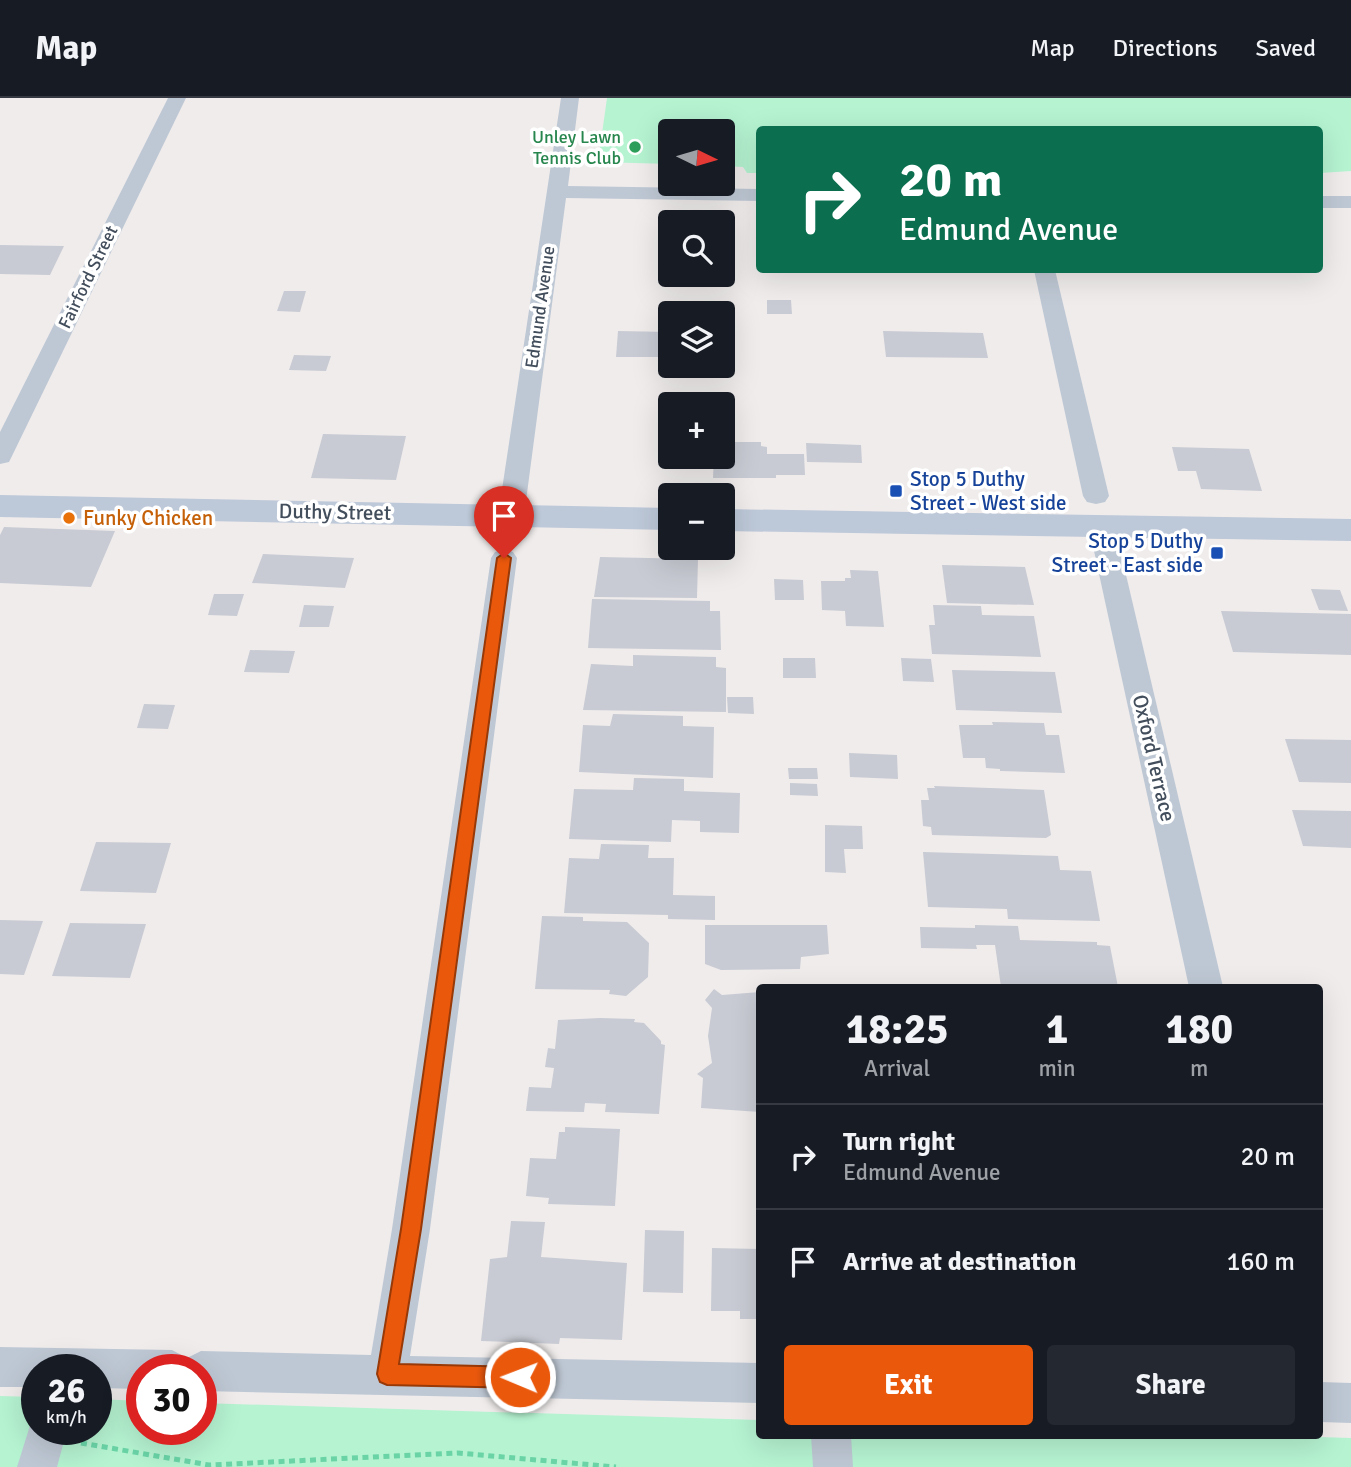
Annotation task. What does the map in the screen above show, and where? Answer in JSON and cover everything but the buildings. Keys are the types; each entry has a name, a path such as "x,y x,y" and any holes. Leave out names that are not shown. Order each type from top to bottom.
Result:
{"street":[{"name":"Fairford Street","path":"0,456 177,98"},
{"name":"Edmund Avenue","path":"511,516 570,98"},
{"path":"556,192 756,195"},
{"path":"1323,202 1351,202"},
{"path":"1045,273 1096,496"},
{"name":"Duthy Street","path":"0,506 658,519"},
{"path":"735,520 1351,530"},
{"name":"Oxford Terrace","path":"1102,528 1205,984"},
{"path":"387,1374 411,1229 504,558"},
{"path":"0,1367 21,1368"},
{"path":"217,1371 756,1383"},
{"path":"1323,1402 1351,1403"},
{"path":"831,1439 833,1467"}],"path":[{"path":"43,1445 209,1465 458,1453 617,1467"}],"green space":[{"path":"607,98 1351,98 1351,171 1323,173 1323,126 756,126 756,173 747,173 743,167 735,167 735,119 658,119 658,164 598,162"},
{"path":"0,1396 21,1397 21,1445 112,1445 112,1400 126,1400 126,1445 217,1445 217,1403 756,1420 756,1439 1351,1438 1351,1467 0,1467"}],"place":[{"name":"Unley Lawn Tennis Club","path":"635,147"},
{"name":"Stop 5 Duthy Street - West side","path":"896,491"},
{"name":"Funky Chicken","path":"69,518"},
{"name":"Stop 5 Duthy Street - East side","path":"1217,553"}],"route":[{"path":"504,558 411,1229 387,1374 520,1377"}]}
